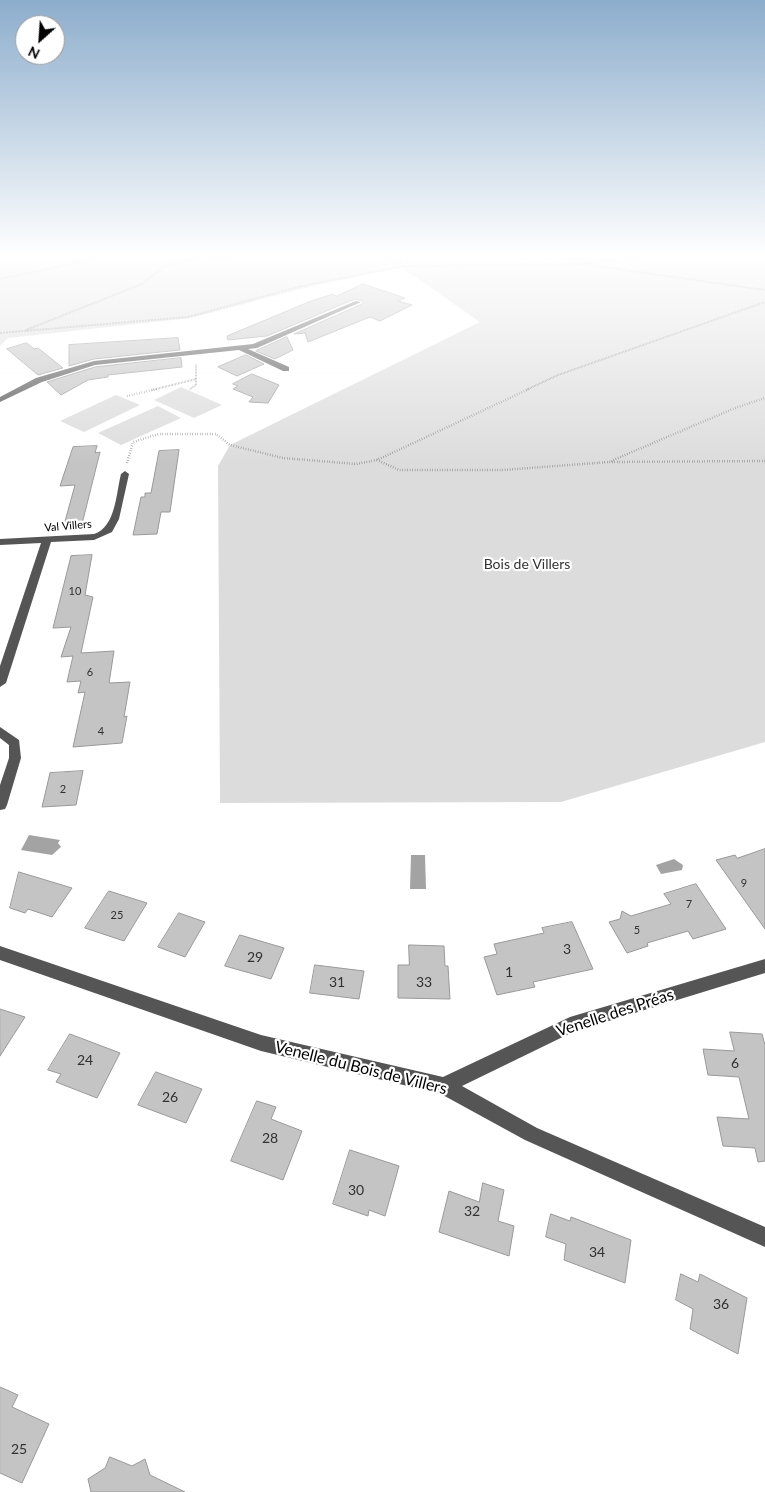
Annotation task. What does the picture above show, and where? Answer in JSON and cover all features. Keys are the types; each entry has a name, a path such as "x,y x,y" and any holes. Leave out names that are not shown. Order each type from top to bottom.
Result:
{"street":[{"path":"0,400 39,380 77,366 120,358 239,347 266,342 306,325"},
{"path":"239,347 286,369"},
{"name":"Val Villers","path":"0,542 94,537 108,530 125,474"},
{"path":"0,683 46,540"},
{"path":"0,732 15,743 15,758 0,805"},
{"name":"Venelle du Bois de Villers","path":"0,953 261,1043 444,1086 531,1134 765,1237"},
{"name":"Venelle des Préas","path":"444,1086 570,1025 765,966"}],"path":[{"path":"20,332 39,325"},
{"path":"0,333 103,325"},
{"path":"125,474 133,442 137,439 159,434 216,434 230,445 283,458 356,464 377,460 558,375 701,325"},
{"path":"190,389 196,385 195,351"},
{"path":"127,396 196,379"},
{"path":"609,462 734,408 765,398"},
{"path":"377,460 399,470 503,470 609,462 765,461"}],"green space":[{"name":"Bois de Villers","path":"0,325 130,325 8,338 0,346"},
{"name":"Bois de Villers","path":"475,325 765,325 765,742 561,802 220,803 218,466 230,445"},
{"path":"181,387 222,405 194,418 154,400"},
{"path":"116,395 140,405 84,432 60,421"},
{"path":"158,406 181,418 121,445 98,433"}],"shaded area":[{"path":"29,835 60,840 58,843 61,847 52,855 21,850"},
{"path":"411,855 425,855 426,889 410,889"},
{"path":"674,859 683,865 682,870 661,874 656,865"}],"building":[{"path":"254,325 294,325 267,336 228,340 227,336"},
{"path":"315,325 351,325 308,342 305,333 294,334"},
{"path":"287,337 293,350 275,359 256,351"},
{"path":"178,338 180,350 94,359 69,366 69,345"},
{"path":"27,343 34,349 38,348 63,368 38,375 7,349"},
{"path":"246,355 264,364 237,376 218,367"},
{"path":"181,358 182,367 108,375 108,377 88,380 61,395 47,382 95,367"},
{"path":"252,374 279,385 268,403 249,402 253,397 233,389 238,386 233,384"},
{"path":"97,446 95,453 100,452 82,524 64,525 75,485 60,486 73,447"},
{"path":"179,450 170,512 161,512 157,534 133,535 141,497 145,497 145,493 151,493 159,451"},
{"path":"92,555 85,595 93,597 81,653 114,651 109,683 130,682 124,717 127,716 122,743 73,747 85,692 78,693 81,681 67,682 73,656 61,657 71,627 53,628 71,556"},
{"path":"83,771 76,805 42,807 50,773"},
{"path":"765,849 765,929 716,860 735,855 737,858"},
{"path":"19,872 72,888 52,917 28,909 25,913 10,908"},
{"path":"696,884 726,929 693,939 688,931 647,943 648,946 627,953 609,922 620,919 622,911 631,916 671,904 664,894"},
{"path":"109,891 147,903 124,941 85,928"},
{"path":"179,913 205,922 185,957 158,947"},
{"path":"572,922 593,969 533,982 535,987 497,995 484,957 497,954 494,944 544,933 542,928"},
{"path":"240,935 284,948 271,979 225,966"},
{"path":"409,945 444,946 445,966 448,966 450,999 398,998 398,965 409,965"},
{"path":"315,965 364,971 359,999 310,993"},
{"path":"0,1009 25,1017 0,1056"},
{"path":"730,1032 762,1034 765,1045 765,1161 758,1162 755,1148 723,1146 717,1117 749,1119 739,1077 708,1075 703,1049 734,1051"},
{"path":"70,1034 120,1053 97,1098 56,1082 61,1074 48,1070"},
{"path":"156,1072 202,1089 186,1123 138,1105"},
{"path":"257,1101 276,1107 271,1119 302,1131 283,1180 231,1161"},
{"path":"350,1150 399,1166 385,1216 369,1210 368,1216 333,1204"},
{"path":"483,1183 504,1190 498,1221 514,1226 509,1256 439,1232 449,1191 479,1202"},
{"path":"551,1214 570,1221 571,1217 631,1240 625,1283 564,1260 566,1244 546,1237"},
{"path":"681,1274 698,1282 700,1274 747,1298 738,1354 690,1329 693,1309 676,1300"},
{"path":"0,1387 18,1395 12,1407 49,1424 22,1483 0,1473"},
{"path":"110,1457 132,1466 145,1459 150,1475 185,1492 91,1492 88,1479 105,1468"}]}
